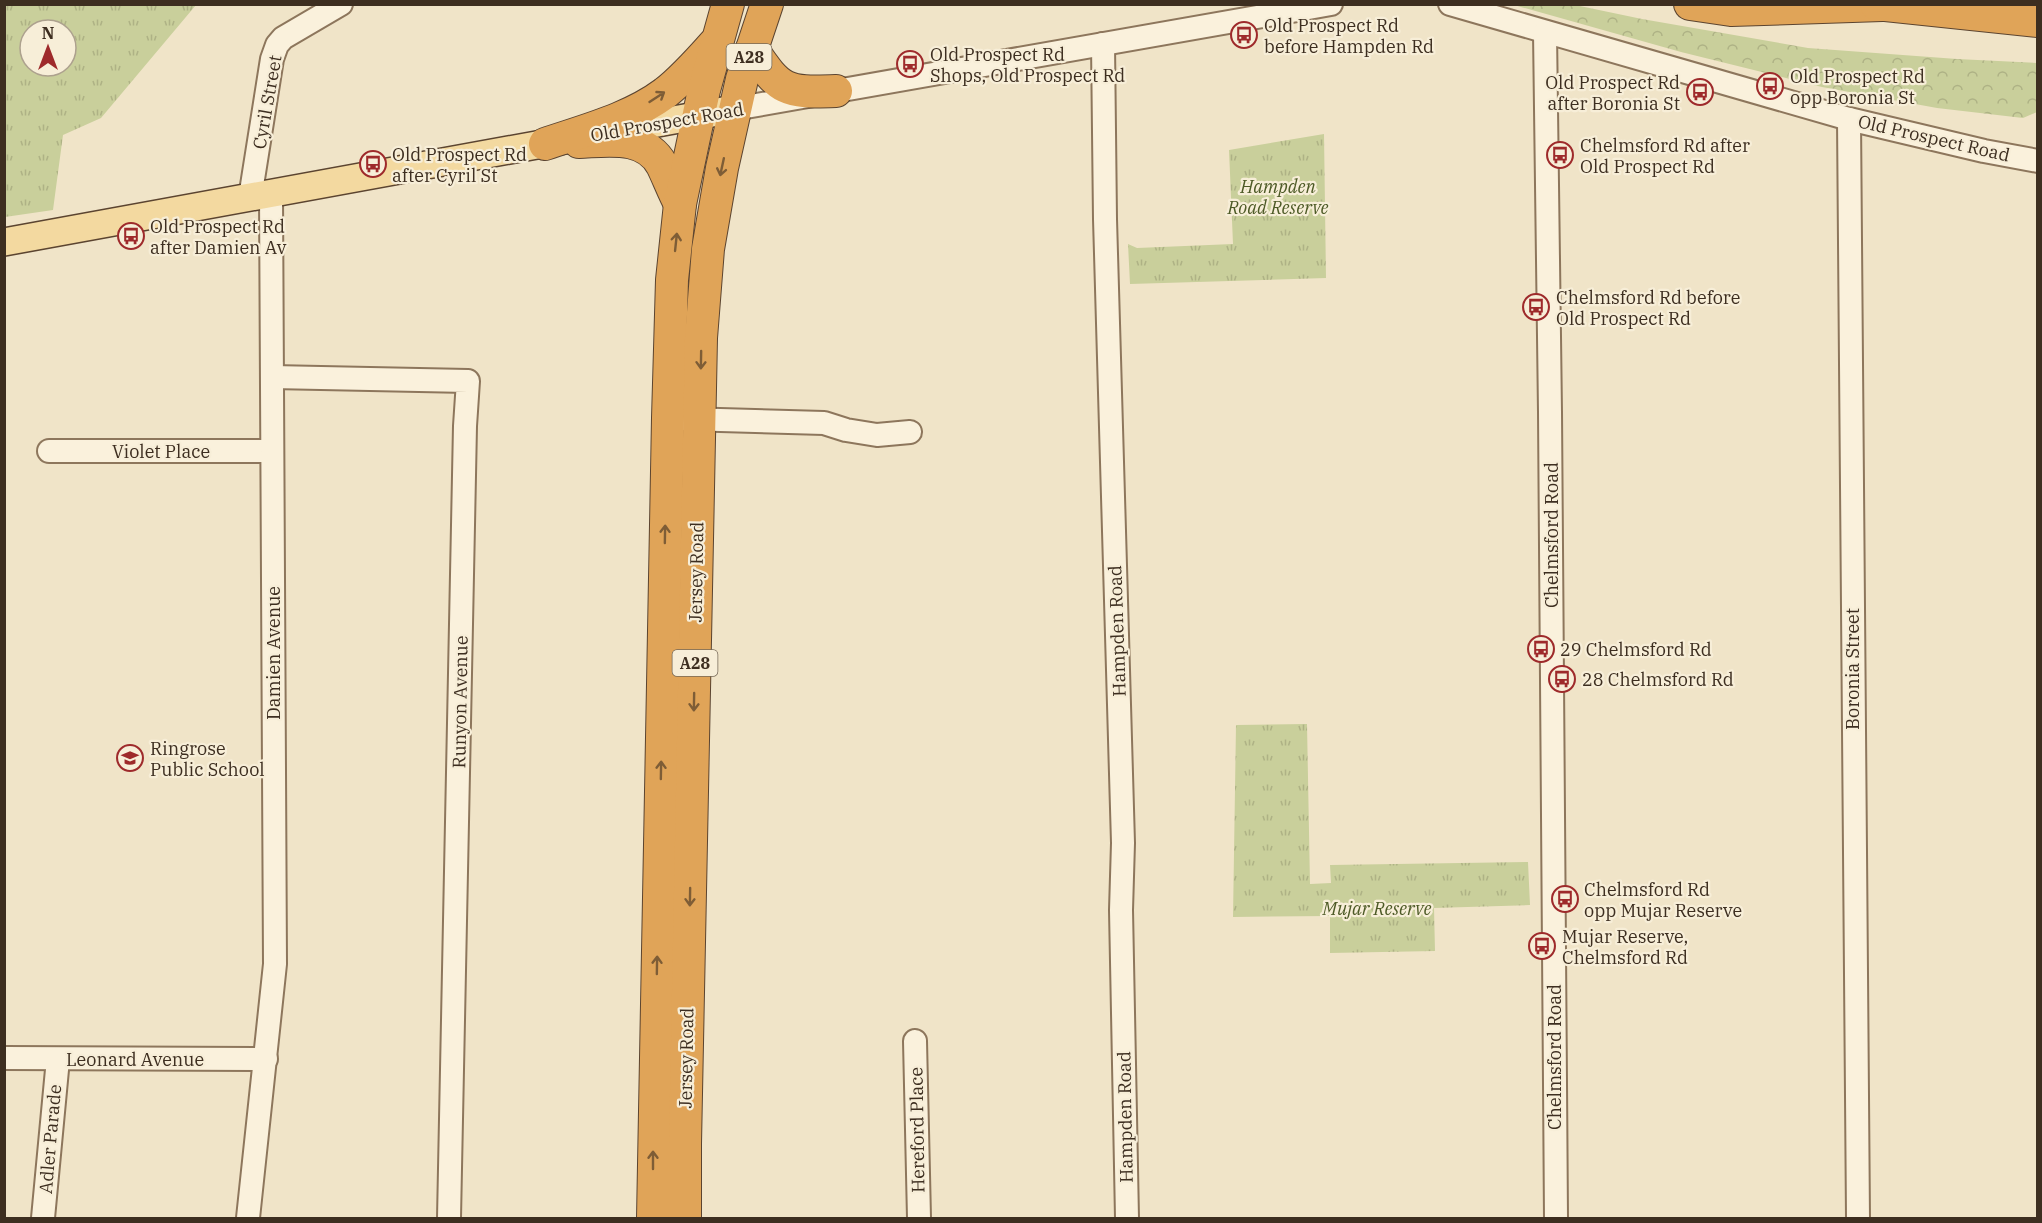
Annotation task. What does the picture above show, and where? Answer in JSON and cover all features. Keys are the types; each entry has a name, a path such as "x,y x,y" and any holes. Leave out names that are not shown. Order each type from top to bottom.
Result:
{"highway":[{"name":"Jersey Road","path":"653,1218 672,280 680,204 698,116 728,4"},
{"name":"Jersey Road","path":"685,1218 684,1144 701,338 708,249 734,110 767,4"},
{"path":"1690,4 1731,10 1879,5 2037,21"},
{"path":"545,144 623,117 653,100 676,82 716,42"},
{"path":"752,49 770,76 781,85 792,90 806,92 836,91"},
{"path":"545,144 623,140 646,148 662,165 680,204"}],"main road":[{"name":"Old Prospect Road","path":"4,242 734,110"}],"street":[{"name":"Cyril Street","path":"260,196 272,59 277,45 287,36 340,4"},
{"name":"Old Prospect Road","path":"734,110 1331,4"},
{"name":"Old Prospect Road","path":"1450,4 1849,119 1984,151 2037,160"},
{"name":"Chelmsford Road","path":"1545,32 1556,1218"},
{"name":"Hampden Road","path":"1102,44 1124,843 1121,910 1127,1218"},
{"name":"Boronia Street","path":"1849,119 1858,1218"},
{"name":"Damien Avenue","path":"248,1218 275,954 272,377 260,196"},
{"name":"Runyon Avenue","path":"272,377 468,381 449,1218"},
{"path":"668,418 824,423 846,430 877,435 910,432"},
{"name":"Violet Place","path":"49,452 272,451"},
{"name":"Hereford Place","path":"915,1041 920,1218"},
{"name":"Leonard Avenue","path":"4,1058 266,1059"},
{"name":"Adler Parade","path":"43,1218 58,1059"}],"green space":[{"path":"5,4 196,5 101,118 63,135 53,210 5,217"},
{"path":"1514,5 1575,5 1808,48 2037,63 2037,112 2023,118 1937,108 1822,87 1681,52"},
{"name":"Hampden Road Reserve","path":"1324,134 1326,278 1130,284 1128,244 1137,248 1233,244 1229,150"},
{"name":"Mujar Reserve","path":"1307,724 1310,884 1331,883 1330,865 1528,862 1530,905 1434,908 1435,951 1330,953 1330,916 1233,917 1236,725"}],"place":[{"name":"Old Prospect Rd before Hampden Rd","path":"1244,35"},
{"name":"Old Prospect Rd Shops, Old Prospect Rd","path":"910,64"},
{"name":"Old Prospect Rd opp Boronia St","path":"1770,86"},
{"name":"Old Prospect Rd after Boronia St","path":"1700,92"},
{"name":"Chelmsford Rd after Old Prospect Rd","path":"1560,155"},
{"name":"Old Prospect Rd after Cyril St","path":"373,164"},
{"name":"Old Prospect Rd after Damien Av","path":"131,236"},
{"name":"Chelmsford Rd before Old Prospect Rd","path":"1536,307"},
{"name":"29 Chelmsford Rd","path":"1541,649"},
{"name":"28 Chelmsford Rd","path":"1562,679"},
{"name":"Ringrose Public School","path":"130,758"},
{"name":"Chelmsford Rd opp Mujar Reserve","path":"1565,899"},
{"name":"Mujar Reserve, Chelmsford Rd","path":"1542,946"}]}
